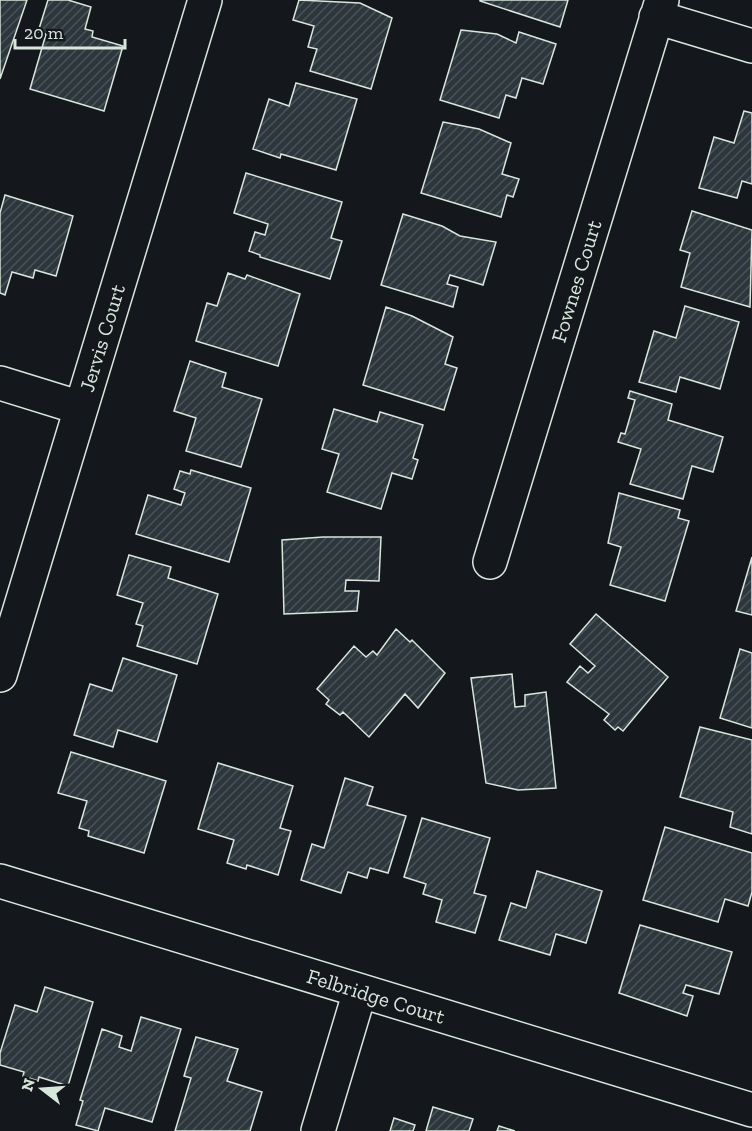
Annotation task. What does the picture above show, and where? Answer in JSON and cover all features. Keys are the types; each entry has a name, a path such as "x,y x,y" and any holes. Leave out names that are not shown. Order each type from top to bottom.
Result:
{"street":[{"name":"Jervis Court","path":"0,675 205,0"},
{"path":"659,9 752,46"},
{"name":"Fownes Court","path":"490,562 659,9"},
{"path":"0,383 81,408"},
{"name":"Felbridge Court","path":"0,881 752,1110"},
{"path":"318,1131 360,991"}],"building":[{"path":"0,0 27,0 0,79"},
{"path":"48,0 68,0 91,7 85,29 93,31 92,37 123,46 104,111 30,89 46,34 38,32"},
{"path":"299,0 360,3 392,18 371,89 310,71 317,49 308,47 314,26 293,20"},
{"path":"480,0 568,0 560,27 480,1"},
{"path":"461,30 497,34 516,43 519,32 556,44 543,84 522,78 516,98 506,95 499,118 440,100"},
{"path":"296,83 357,99 336,170 281,154 280,158 253,149 269,99 289,106"},
{"path":"744,111 752,113 752,184 742,181 737,198 699,188 714,137 734,143"},
{"path":"443,122 479,129 511,143 502,174 519,179 513,197 507,195 501,217 421,193"},
{"path":"246,173 342,202 331,238 342,241 330,279 260,257 249,251 255,232 265,235 268,224 234,213"},
{"path":"5,195 73,216 56,276 35,270 33,278 12,272 5,295 0,293 0,213"},
{"path":"692,211 752,230 750,307 681,287 690,253 680,250"},
{"path":"403,214 442,226 460,236 496,242 483,285 450,275 447,284 458,287 453,307 381,285"},
{"path":"228,273 245,279 247,275 300,294 278,366 196,341 207,303 217,306"},
{"path":"685,306 739,322 720,389 680,377 676,392 639,382 654,331 676,338"},
{"path":"386,307 412,316 453,337 445,364 457,368 444,410 363,385"},
{"path":"190,361 226,373 222,387 262,399 241,467 186,451 196,418 174,411"},
{"path":"630,391 672,404 668,420 723,437 713,472 692,466 683,499 630,484 641,449 618,442 621,433 625,434 635,400 628,398"},
{"path":"334,409 377,422 380,412 423,425 413,458 418,460 412,479 392,473 381,509 327,492 339,454 322,449"},
{"path":"191,470 251,488 229,562 136,534 148,495 181,505 185,493 174,489 180,471 190,474"},
{"path":"619,493 680,510 678,518 689,521 665,601 610,585 621,547 608,543"},
{"path":"381,537 379,581 346,580 345,591 359,591 357,611 284,614 282,540"},
{"path":"129,555 171,567 168,578 218,594 197,664 137,646 143,626 136,624 143,603 117,595"},
{"path":"752,557 752,615 736,611"},
{"path":"596,614 668,677 623,731 618,727 615,730 604,720 609,714 567,682 580,666 588,673 595,666 570,644"},
{"path":"396,629 410,642 412,640 445,673 418,708 405,694 369,737 343,712 340,715 326,704 329,700 317,689 354,646 366,657 373,651 377,655"},
{"path":"740,649 752,653 752,728 720,718"},
{"path":"123,658 177,675 157,742 118,730 113,747 74,735 90,684 112,691"},
{"path":"512,674 515,707 525,706 525,695 546,692 556,788 518,790 486,783 471,678"},
{"path":"700,727 752,740 752,834 730,827 733,812 680,797"},
{"path":"71,752 166,781 144,853 88,836 89,831 79,828 87,801 58,793"},
{"path":"218,763 293,786 280,828 291,831 278,875 247,865 246,869 227,863 234,840 198,829"},
{"path":"345,778 373,787 367,805 406,816 388,873 370,868 367,878 348,872 341,893 301,880 312,844 324,848"},
{"path":"422,818 490,838 474,893 486,896 475,933 436,922 442,900 423,894 426,884 404,877"},
{"path":"665,827 752,853 752,892 748,906 725,899 718,922 643,900"},
{"path":"537,871 602,891 586,943 556,934 550,955 499,940 511,903 526,908"},
{"path":"640,925 732,952 719,994 686,985 683,993 693,996 687,1016 619,993"},
{"path":"45,987 93,1002 68,1086 39,1077 38,1081 23,1076 24,1072 0,1065 0,1053 15,1005 37,1012"},
{"path":"141,1017 181,1029 152,1122 105,1108 98,1131 76,1125 83,1101 80,1100 102,1029 122,1036 119,1047 131,1051"},
{"path":"196,1037 238,1049 227,1081 262,1092 250,1131 175,1131 191,1078 184,1076"},
{"path":"433,1107 473,1119 469,1131 426,1131"},
{"path":"394,1118 415,1125 413,1131 390,1131"},
{"path":"499,1126 515,1131 497,1131"}]}
